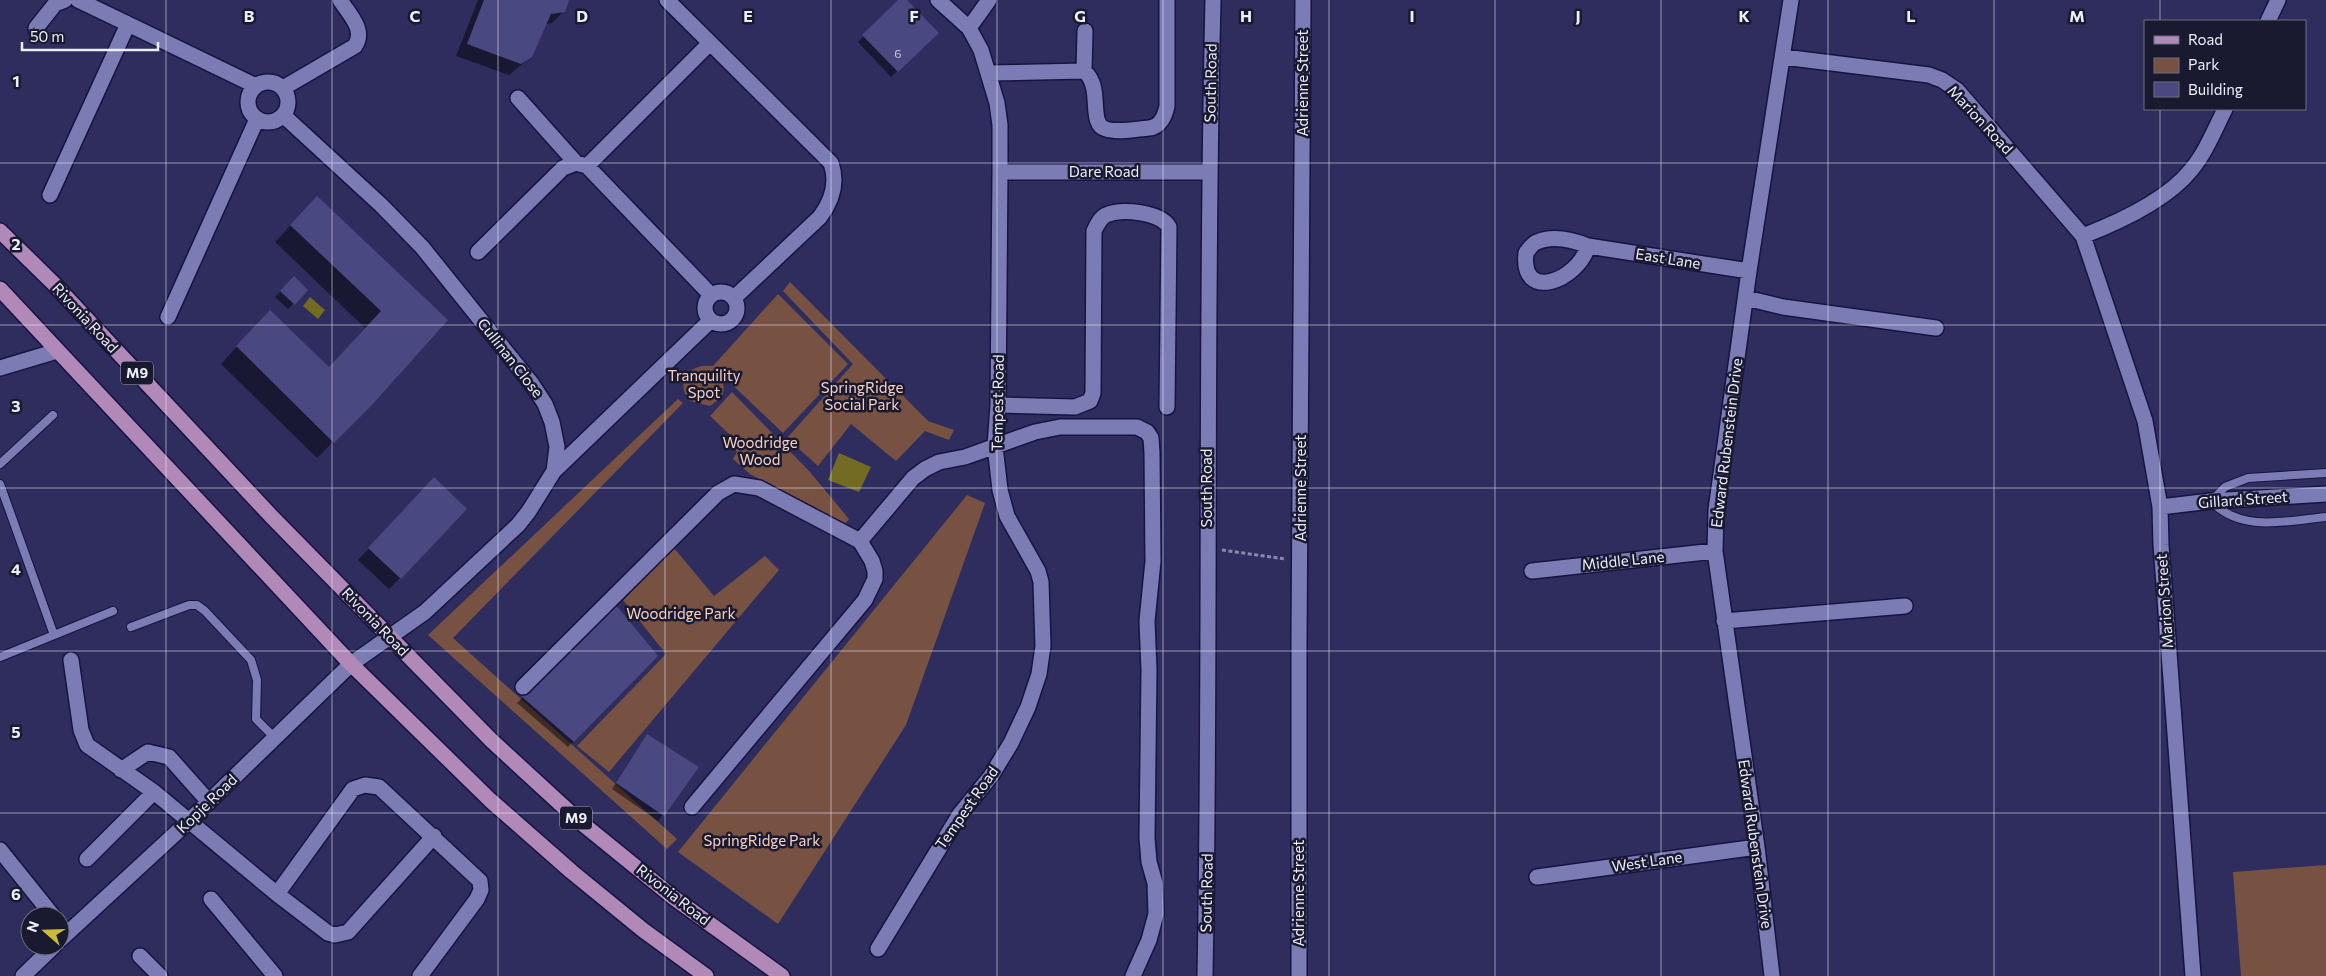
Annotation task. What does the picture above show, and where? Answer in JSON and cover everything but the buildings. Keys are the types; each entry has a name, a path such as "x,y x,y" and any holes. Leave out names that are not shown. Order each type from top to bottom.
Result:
{"main road":[{"name":"Rivonia Road","path":"0,232 54,284 271,516 492,741 578,820 674,898 782,976"},
{"path":"0,289 352,664 512,820 643,930 706,976"}],"street":[{"path":"36,28 55,4 65,0"},
{"path":"78,0 256,86 270,82 282,88 288,99 283,115 274,121 268,122 257,119 252,114 248,99 256,86"},
{"path":"282,88 355,46 359,40 359,31 340,0"},
{"path":"667,0 831,163 835,176 827,207 820,217 734,298"},
{"name":"Tempest Road","path":"878,949 960,814 991,776 1011,743 1028,707 1039,674 1043,646 1041,582 1038,571 1007,516 1000,490 995,446 998,405 1000,125 994,90 981,50 968,28 938,0"},
{"path":"968,28 989,0"},
{"path":"1085,31 1084,71 1095,85 1096,119 1100,126 1108,130 1153,128 1166,114 1167,106 1167,0"},
{"name":"South Road","path":"1205,976 1208,816 1208,172 1213,0"},
{"name":"Adrienne Street","path":"1299,976 1303,0"},
{"name":"Edward Rubenstein Drive","path":"1772,976 1757,848 1715,551 1716,510 1749,271 1791,0"},
{"path":"2268,20 2278,0"},
{"path":"50,195 128,24"},
{"path":"478,252 563,168 582,165 710,43"},
{"name":"Marion Road","path":"1783,58 1907,71 1942,80 1957,90 2083,236"},
{"path":"989,73 1084,71"},
{"path":"518,98 710,295"},
{"path":"2083,236 2125,218 2175,187 2201,156 2224,110"},
{"name":"Cullinan Close","path":"283,115 381,205 422,247 532,384 545,404 552,422 557,447 554,471 518,525 425,612 352,664"},
{"path":"168,317 257,119"},
{"name":"Dare Road","path":"1000,172 1208,172"},
{"path":"998,405 1075,407 1090,402 1093,393 1094,231 1106,215 1118,213 1155,215 1169,227 1167,408"},
{"name":"Marion Street","path":"2083,236 2146,422 2160,507 2161,545 2193,976"},
{"name":"East Lane","path":"1588,246 1749,271"},
{"path":"723,292 734,298 737,306 736,314 732,320 725,324 717,324 710,321 705,313 705,303 710,295 723,292"},
{"path":"1746,298 1783,306 1936,328"},
{"path":"554,471 710,321"},
{"path":"0,367 57,351"},
{"path":"860,541 913,478 939,462 965,457 1035,432 1060,427 1137,427 1144,429 1151,438 1153,561 1147,620 1149,677 1146,795 1149,862 1155,883 1156,914 1148,940 1133,976"},
{"path":"522,687 718,493 734,484 759,488 860,541 872,561 875,571 873,584 865,600 692,807"},
{"name":"Gillard Street","path":"2160,507 2211,501 2326,494"},
{"name":"Middle Lane","path":"1532,571 1715,551"},
{"path":"1724,621 1905,606"},
{"path":"71,660 81,730 87,745 154,792 277,894 328,933 335,935 348,932 434,836"},
{"name":"Kopje Road","path":"70,926 189,821 352,664"},
{"path":"121,770 148,752 169,757 209,802"},
{"path":"277,894 353,789 358,786 371,784 379,787 434,836 480,881 481,890 477,899 420,976"},
{"path":"87,859 154,792"},
{"name":"West Lane","path":"1538,877 1757,848"},
{"path":"0,850 45,906"},
{"path":"211,899 275,976"},
{"path":"23,976 44,956"},
{"path":"140,956 160,976"}],"lane":[{"path":"0,464 53,415"},
{"path":"2326,473 2248,478 2225,487 2211,501 2221,512 2234,519 2250,523 2326,518"},
{"path":"0,484 54,635"},
{"path":"131,627 189,605 197,605 205,611 251,660 258,680 255,709 256,719 275,738"},
{"path":"0,658 113,611"}],"path":[{"path":"1207,548 1300,560"}],"green space":[{"name":"SpringRidge Social Park","path":"790,282 928,421 954,430 949,440 925,431 896,461 851,424 818,466 787,438 853,364 783,291"},
{"name":"Tranquility Spot","path":"778,294 848,364 783,433 721,374 724,389 722,395 710,406 690,401 685,393 683,383 684,378 691,370 702,366 713,366"},
{"name":"Woodridge Wood","path":"732,392 810,472 849,519 844,525 750,474 733,459 737,452 727,440 730,435 710,416"},
{"path":"678,399 683,403 453,638 677,839 667,849 428,635"},
{"name":"SpringRidge Park","path":"967,495 985,503 906,725 778,924 678,852"},
{"name":"Woodridge Park","path":"674,548 714,596 765,556 779,570 609,772 577,746 666,654 623,600"},
{"path":"2326,865 2326,976 2241,976 2233,872"}],"shaded area":[{"path":"310,297 325,310 318,319 303,306"},
{"path":"839,453 871,467 859,492 828,480"}]}
